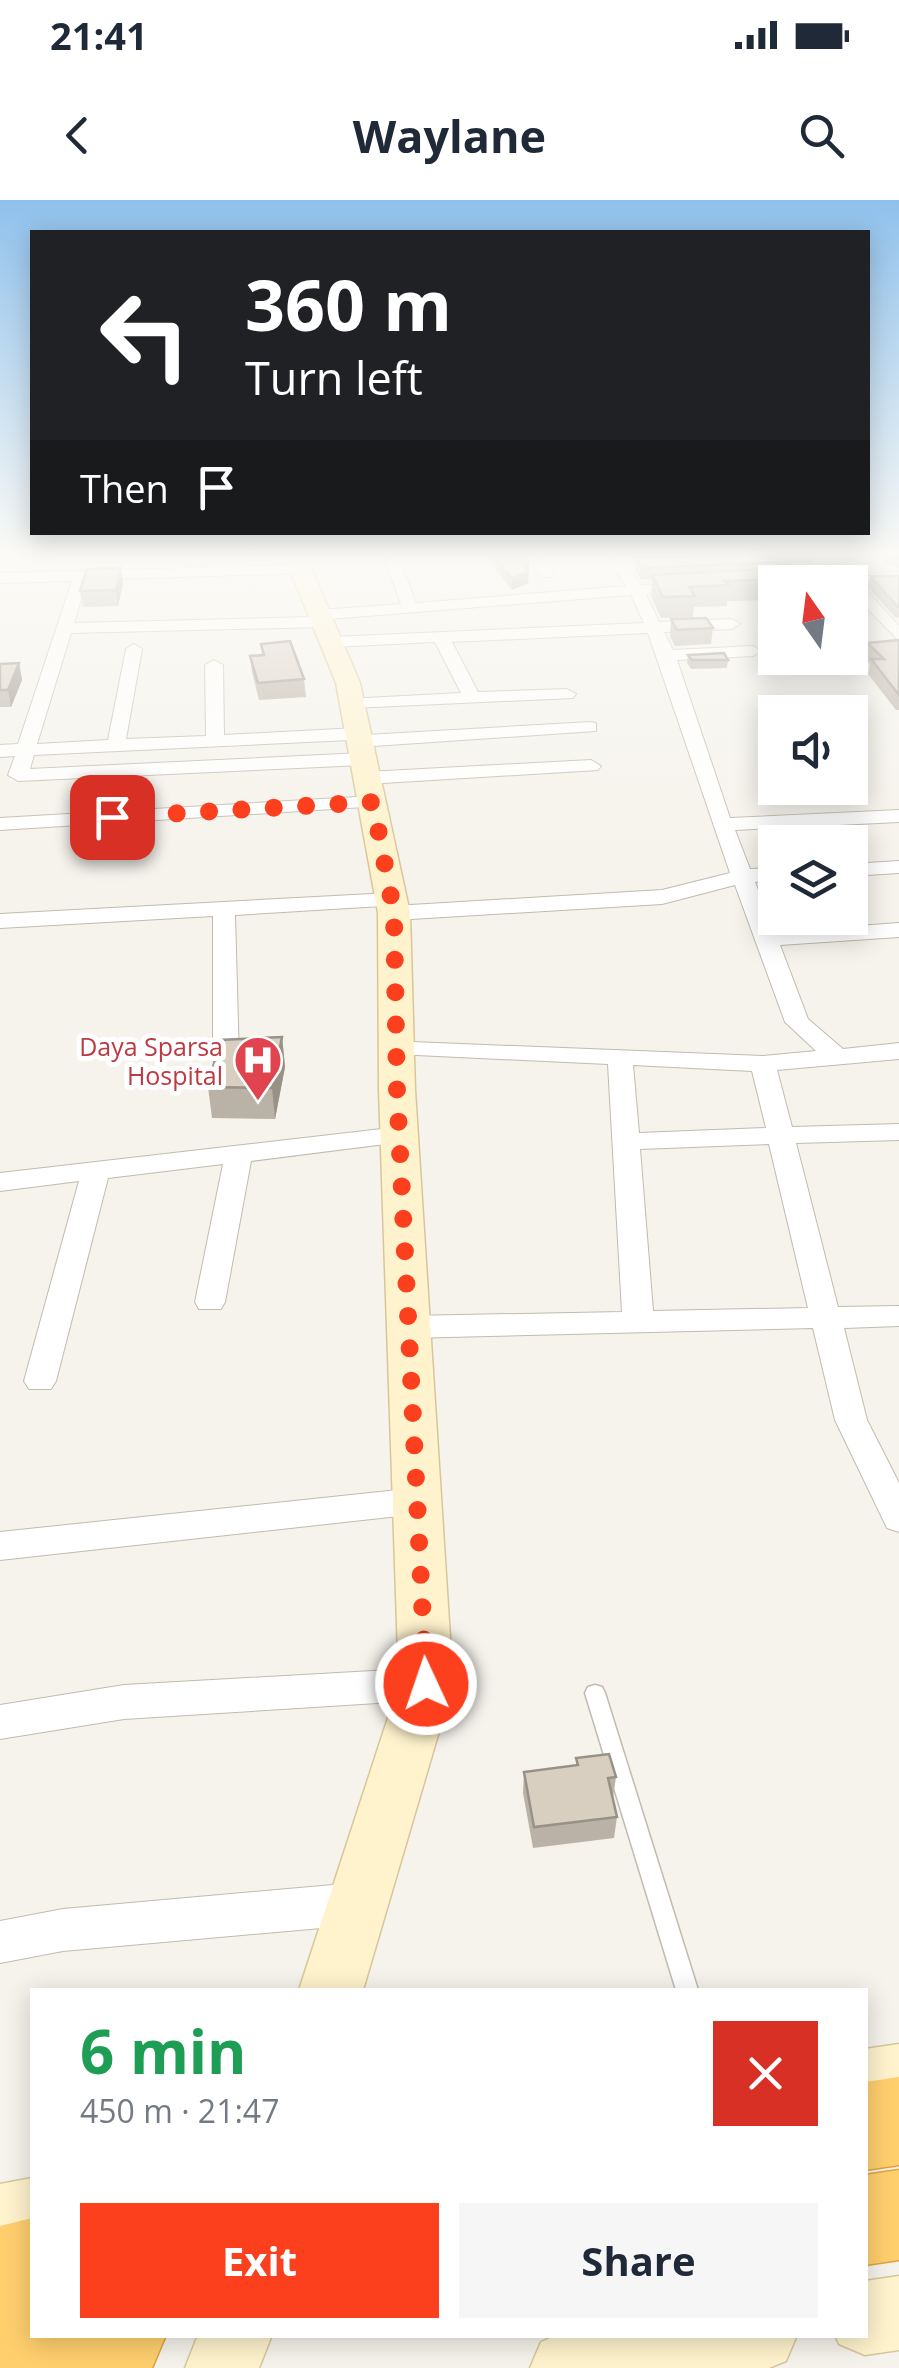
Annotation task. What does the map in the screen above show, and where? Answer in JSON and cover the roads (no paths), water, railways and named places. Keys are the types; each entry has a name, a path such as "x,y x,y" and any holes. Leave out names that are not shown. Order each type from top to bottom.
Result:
{"highway":[{"path":"868,2126 899,2121"},
{"path":"868,2219 899,2214"},
{"path":"0,2272 30,2264"},
{"path":"0,2362 105,2338"}],"street":[{"path":"59,652 18,774 362,753 590,727"},
{"path":"116,745 133,652"},
{"path":"332,1988 354,1904 426,1684 399,1135 392,906 362,753 333,652"},
{"path":"449,652 472,698"},
{"path":"665,652 722,824 797,1022 839,1058"},
{"path":"667,655 728,652"},
{"path":"214,664 216,741"},
{"path":"0,824 362,753 472,698 567,694"},
{"path":"0,750 216,741 590,766"},
{"path":"722,824 899,816"},
{"path":"868,869 899,867"},
{"path":"0,920 224,909 662,898 758,875"},
{"path":"224,909 226,1059"},
{"path":"766,939 899,930"},
{"path":"396,1046 763,1064 899,1051"},
{"path":"620,1057 638,1322"},
{"path":"763,1064 851,1420 899,1518"},
{"path":"628,1141 899,1132"},
{"path":"0,1182 399,1135"},
{"path":"210,1302 240,1154"},
{"path":"40,1381 96,1170"},
{"path":"408,1328 899,1316"},
{"path":"0,1546 417,1501"},
{"path":"0,1722 124,1702 426,1684"},
{"path":"0,1942 63,1930 354,1904"},
{"path":"868,2082 899,2077"},
{"path":"0,2219 30,2213"},
{"path":"868,2318 899,2313"},
{"path":"222,2368 234,2338"},
{"path":"568,2368 743,2338"}],"lane":[{"path":"595,1694 686,1988"}],"place":[{"name":"Daya Sparsa Hospital","path":"258,1102"}]}
